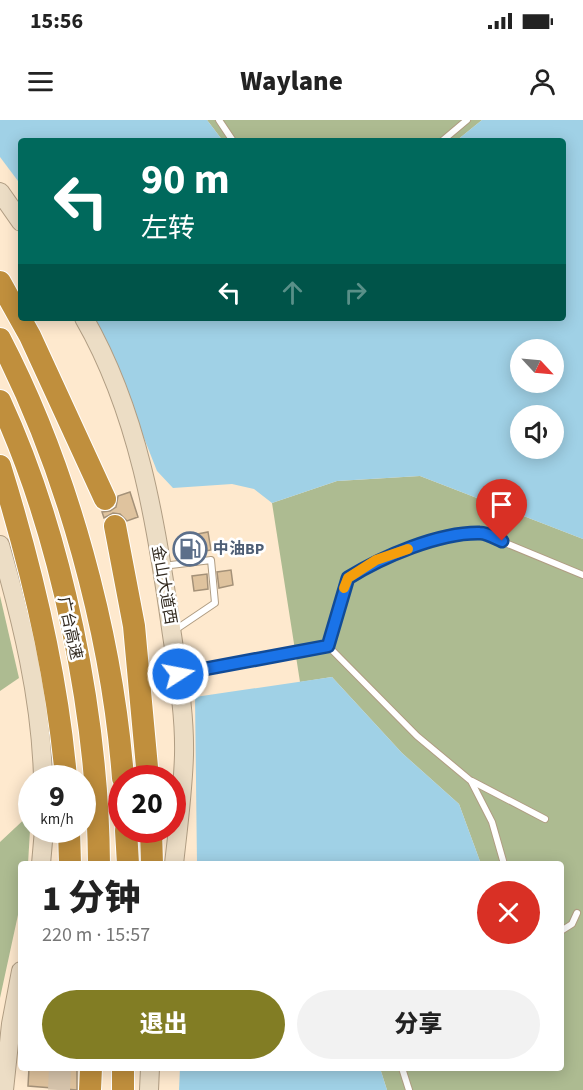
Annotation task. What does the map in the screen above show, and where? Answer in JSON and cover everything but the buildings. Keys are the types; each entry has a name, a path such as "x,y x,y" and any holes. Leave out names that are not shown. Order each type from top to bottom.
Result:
{"highway":[{"path":"0,282 18,314"},
{"path":"22,321 105,499"},
{"name":"广台高速","path":"0,339 33,411 78,540 114,700 122,765"},
{"name":"广台高速","path":"0,401 38,498 71,631 91,747 99,861"},
{"path":"0,465 13,506 54,688 64,765"},
{"path":"115,526 134,626 147,765"},
{"path":"69,843 69,861"},
{"path":"127,843 128,861"},
{"path":"151,843 152,861"},
{"path":"90,1090 91,1071"},
{"path":"123,1071 123,1090"}],"main road":[{"path":"0,192 18,218"},
{"name":"金山大道西","path":"85,321 120,391 135,439 152,515 172,632 181,704 184,754 174,861"},
{"path":"0,545 17,604 31,672 42,765"},
{"path":"41,861 43,843"},
{"path":"4,1090 11,1024 18,987"},
{"path":"149,1090 150,1071"}],"lane":[{"path":"219,120 231,138"},
{"path":"445,138 466,120"},
{"path":"328,646 348,578 376,560 432,540 481,533 583,575"},
{"path":"161,566 211,560 215,603 172,632"},
{"path":"178,674 328,646"},
{"path":"328,646 417,736 471,781 545,819"},
{"path":"471,781 492,822 503,861"},
{"path":"564,929 572,924 577,913"},
{"path":"403,1071 409,1090"}],"green space":[{"path":"207,120 482,120 460,138 221,138"},
{"path":"420,476 583,539 583,1090 387,1090 381,1071 564,1071 564,861 480,861 459,804 402,753 332,677 300,682 272,503 337,481"},
{"path":"0,596 19,678 0,691"},
{"path":"18,825 18,843 29,843 28,861 18,861 18,915 0,998 0,842"}],"water":[{"path":"0,120 207,120 221,138 18,138 18,181 0,157"},
{"path":"482,120 583,120 583,539 420,476 337,481 272,503 254,489 232,484 173,488 157,471 112,357 94,321 566,321 566,138 460,138"},
{"path":"332,677 402,753 459,804 480,861 197,861 195,697"},
{"path":"180,1071 381,1071 387,1090 179,1090"}],"tunnel":[{"path":"59,1090 60,1071"}],"slow traffic":[{"path":"344,588 348,578 376,560 408,549"}],"place":[{"name":"中油BP","path":"190,549"}],"route":[{"path":"178,674 328,646 348,578 376,560 432,540 481,533 502,541"}]}
